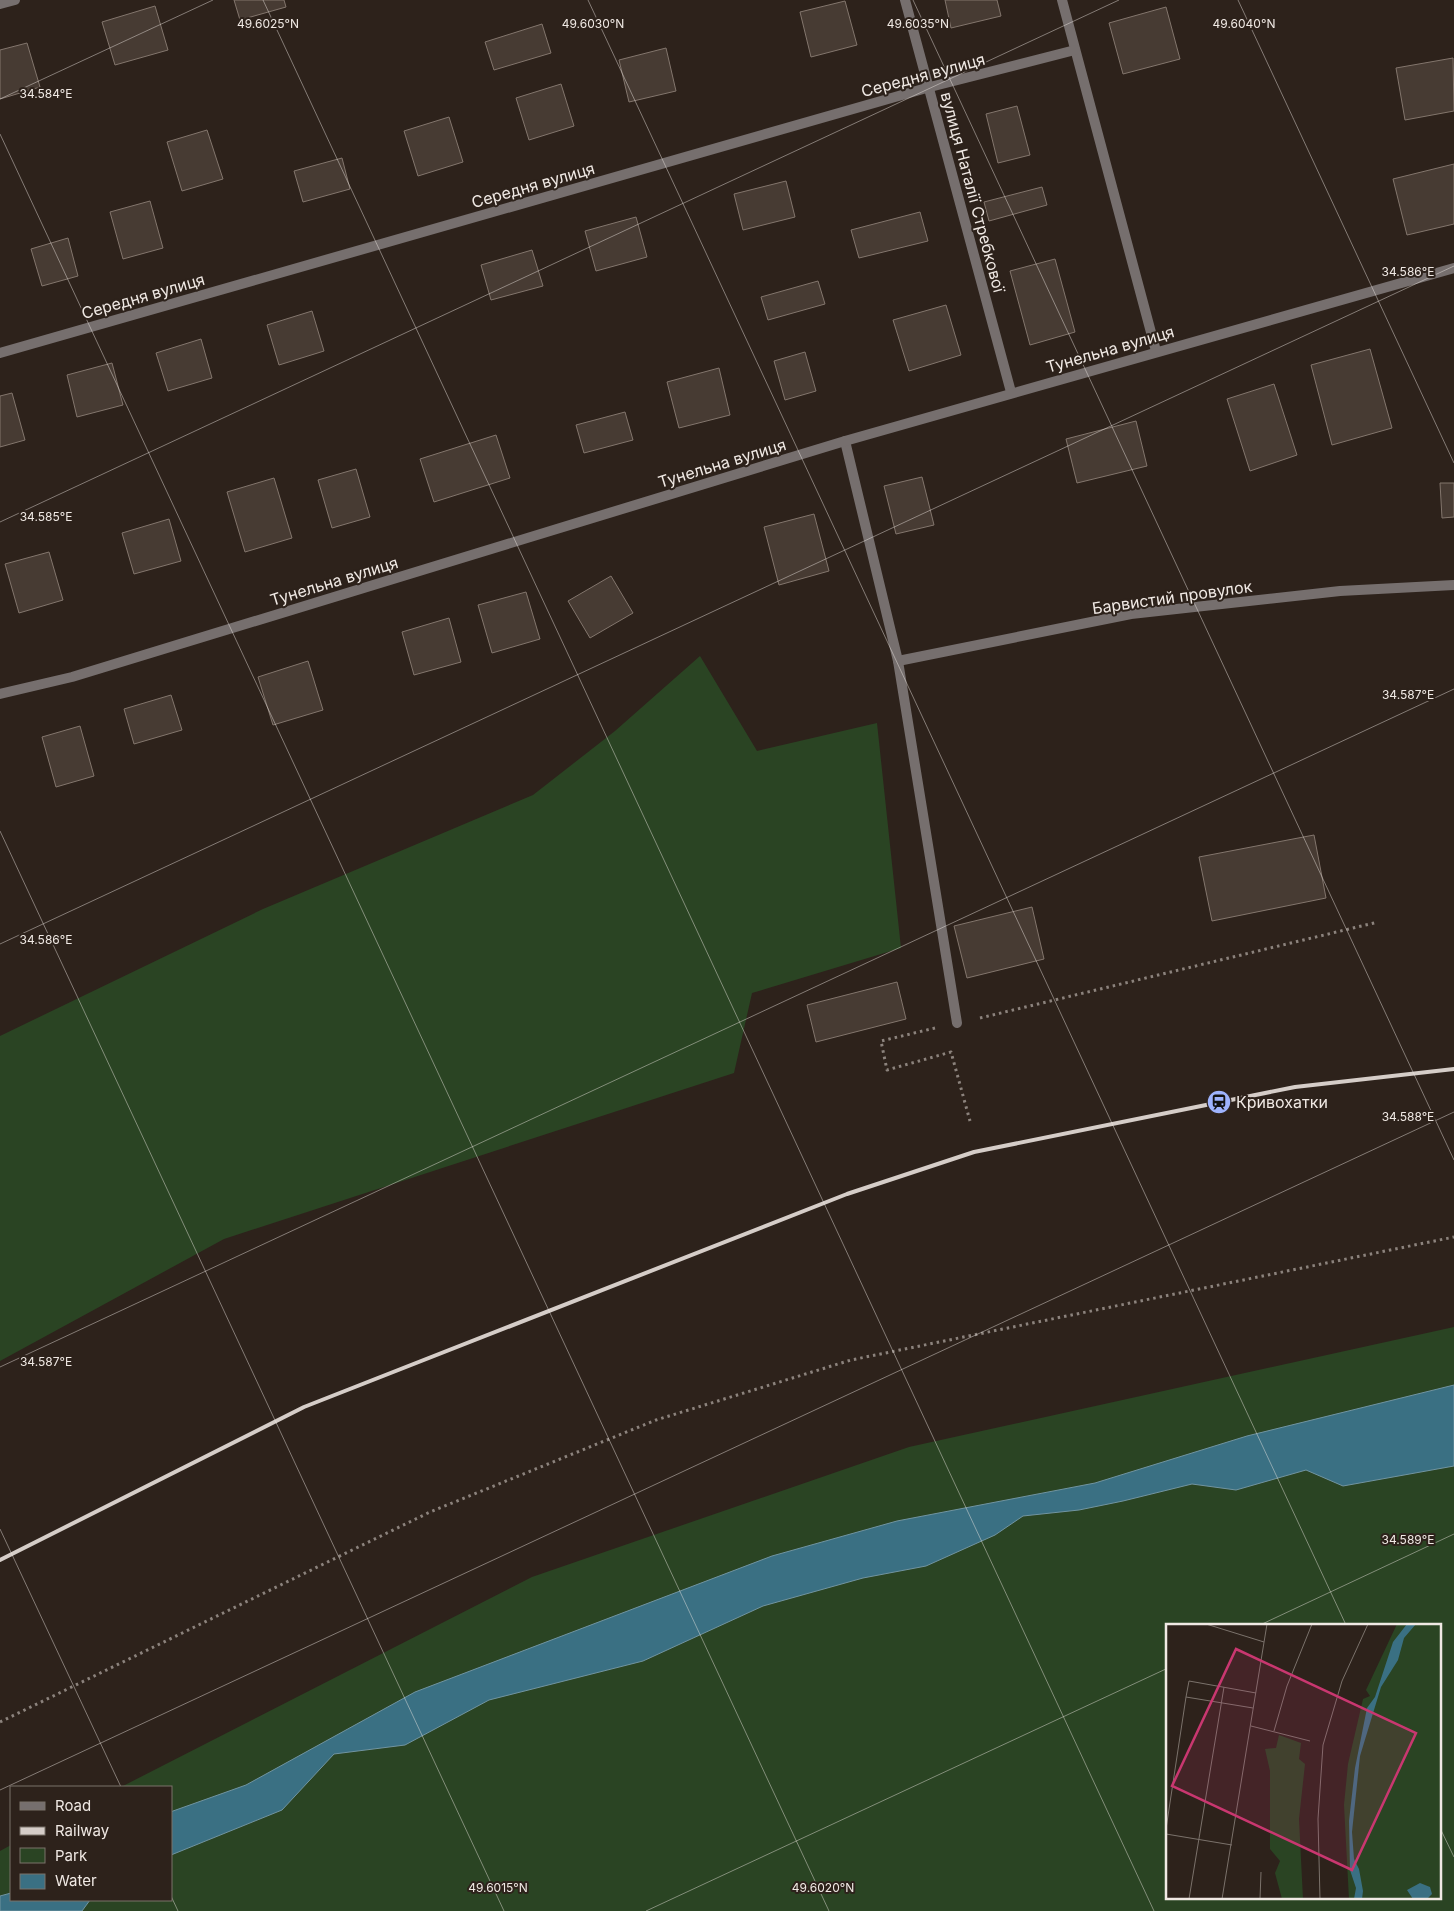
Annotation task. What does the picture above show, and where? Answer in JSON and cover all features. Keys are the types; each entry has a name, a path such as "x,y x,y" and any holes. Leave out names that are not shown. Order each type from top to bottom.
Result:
{"street":[{"path":"0,4 15,0"},
{"name":"вулиця Наталії Стребкової","path":"905,0 1011,392"},
{"path":"1062,0 1156,351"},
{"name":"Середня вулиця","path":"0,353 930,87 1075,50"},
{"name":"Тунельна вулиця","path":"0,694 72,676 1011,392 1454,268"},
{"path":"845,441 898,661 956,1023"},
{"name":"Барвистий провулок","path":"898,661 1131,614 1340,591 1454,584"}],"path":[{"path":"970,1121 951,1052 887,1070 881,1041 1378,922"},
{"path":"0,1722 430,1512 656,1420 852,1360 1454,1237"}],"green space":[{"path":"700,656 757,751 877,723 901,948 752,993 734,1073 224,1239 0,1361 0,1036 263,909 533,795 615,731"},
{"path":"1454,1327 1454,1911 0,1911 0,1851 10,1846 10,1901 172,1901 172,1786 123,1786 532,1577 909,1447"}],"water":[{"path":"1454,1385 1454,1466 1343,1486 1306,1470 1236,1490 1192,1484 1079,1510 1023,1516 995,1535 926,1566 863,1578 763,1606 643,1661 489,1700 405,1745 334,1754 282,1810 172,1855 172,1812 246,1785 415,1692 772,1556 897,1521 1095,1483 1247,1436"},
{"path":"10,1893 10,1901 89,1901 82,1911 0,1911 0,1896"}],"building":[{"path":"234,0 284,0 286,7 240,20"},
{"path":"945,0 997,0 1001,16 951,28"},
{"path":"845,1 857,45 811,57 800,12"},
{"path":"155,6 168,50 115,65 102,22"},
{"path":"1166,7 1180,59 1123,74 1109,23"},
{"path":"542,24 551,53 494,70 485,42"},
{"path":"27,43 40,87 0,99 0,50"},
{"path":"666,48 676,91 629,102 619,60"},
{"path":"1453,58 1454,111 1405,120 1396,68"},
{"path":"561,84 574,126 529,140 516,98"},
{"path":"1017,106 1030,155 998,163 986,114"},
{"path":"449,117 463,162 418,176 404,131"},
{"path":"207,130 223,179 182,191 167,142"},
{"path":"342,158 350,189 303,202 294,171"},
{"path":"1454,164 1454,224 1407,235 1393,179"},
{"path":"786,181 795,217 743,230 734,194"},
{"path":"1042,187 1047,205 989,221 984,202"},
{"path":"150,201 163,248 123,259 110,212"},
{"path":"920,212 928,241 859,258 851,230"},
{"path":"636,217 647,257 596,271 585,231"},
{"path":"68,238 78,276 42,286 31,249"},
{"path":"532,250 543,286 491,300 481,265"},
{"path":"1055,259 1075,332 1030,345 1010,271"},
{"path":"818,281 825,304 768,320 761,297"},
{"path":"946,305 961,355 909,371 893,320"},
{"path":"312,311 324,351 279,365 267,325"},
{"path":"201,339 212,378 168,391 156,353"},
{"path":"1370,349 1392,428 1332,445 1311,365"},
{"path":"805,352 816,391 785,400 774,361"},
{"path":"112,363 123,405 77,417 67,375"},
{"path":"719,368 730,415 679,428 667,382"},
{"path":"1274,384 1297,455 1250,471 1227,399"},
{"path":"12,393 25,440 0,447 0,396"},
{"path":"625,412 633,440 584,453 576,425"},
{"path":"1136,421 1147,466 1077,483 1066,439"},
{"path":"496,435 510,478 434,502 420,459"},
{"path":"356,469 370,517 332,528 318,480"},
{"path":"922,477 934,525 896,534 884,486"},
{"path":"274,478 292,538 245,552 227,492"},
{"path":"1440,483 1454,483 1454,517 1442,518"},
{"path":"814,514 829,571 779,585 764,527"},
{"path":"169,519 181,561 134,574 122,533"},
{"path":"49,552 63,600 19,613 5,564"},
{"path":"611,576 633,613 590,638 568,601"},
{"path":"526,592 540,639 492,653 478,605"},
{"path":"449,618 461,662 414,675 402,632"},
{"path":"308,661 323,710 273,725 258,677"},
{"path":"171,695 182,730 134,744 124,709"},
{"path":"80,726 94,776 56,787 42,737"},
{"path":"1314,835 1326,898 1212,921 1199,857"},
{"path":"1032,907 1044,959 967,978 954,926"},
{"path":"897,982 906,1019 816,1042 807,1005"}],"railway":[{"path":"0,1560 304,1407 847,1194 974,1152 1295,1087 1454,1069"}],"place":[{"name":"Кривохатки","path":"1219,1102"}]}
